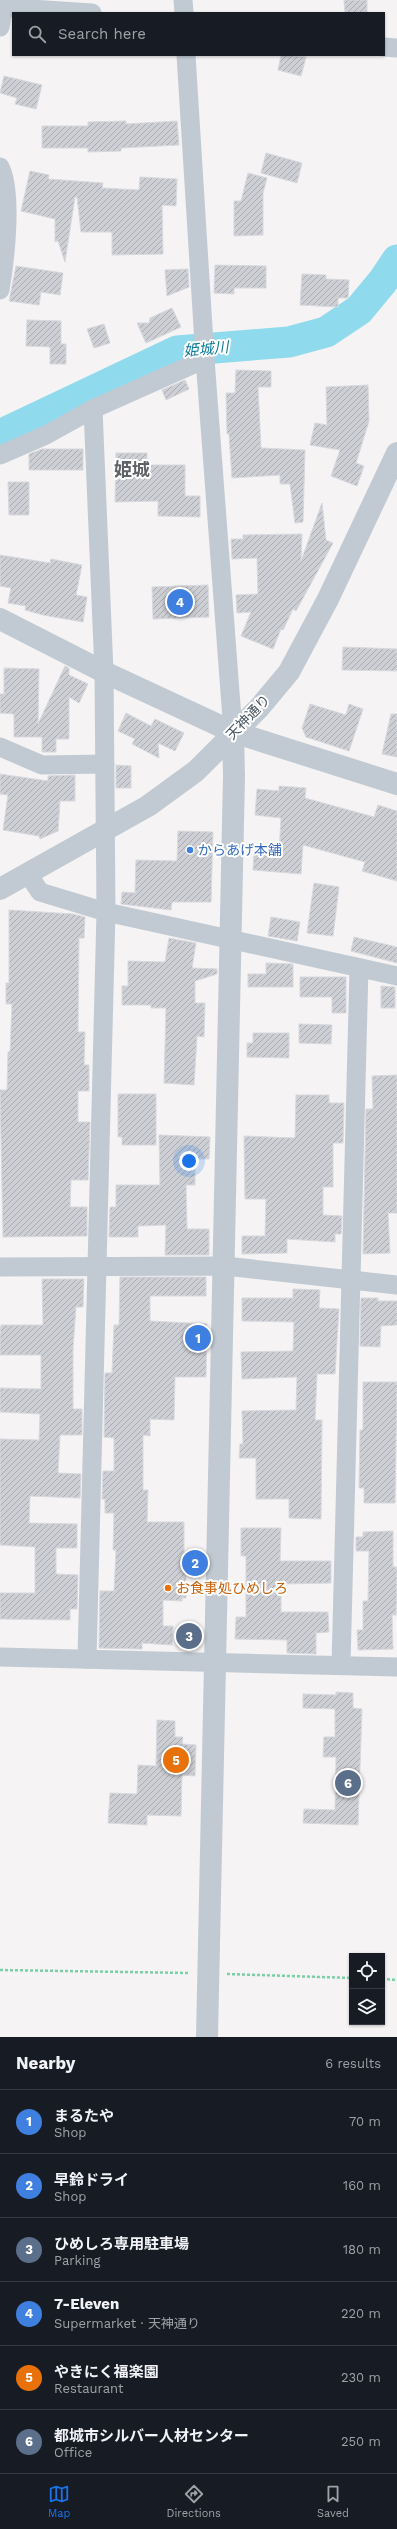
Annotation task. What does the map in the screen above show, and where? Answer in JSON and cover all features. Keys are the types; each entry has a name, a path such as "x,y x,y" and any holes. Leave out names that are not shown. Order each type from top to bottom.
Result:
{"street":[{"path":"183,0 184,12"},
{"path":"0,27 2,7 77,12"},
{"path":"385,46 397,48"},
{"path":"186,56 205,359 233,732 234,776 225,1266 207,2037"},
{"path":"0,168 6,181 5,261 0,290"},
{"path":"0,455 46,435 93,409 205,359"},
{"path":"87,1659 106,912 104,672 93,409"},
{"name":"天神通り","path":"0,889 106,831 148,806 196,772 233,732 259,708 289,672 328,599 397,453"},
{"path":"0,619 104,672 233,732 397,784"},
{"path":"0,747 42,765 105,764"},
{"path":"28,874 40,892 106,912 231,938 397,976"},
{"path":"341,1665 359,968"},
{"path":"0,1268 225,1266 397,1285"},
{"path":"0,1658 397,1667"}],"path":[{"path":"0,1970 349,1978"},
{"path":"385,1979 397,1980"}],"building":[{"path":"344,0 367,0 367,12 345,12"},
{"path":"281,56 306,57 301,76 278,70"},
{"path":"4,76 42,85 36,109 15,104 17,98 0,93"},
{"path":"126,121 126,124 177,121 179,145 121,148 121,151 88,152 88,148 42,148 42,126 88,126 88,122"},
{"path":"266,153 302,163 297,183 261,173"},
{"path":"30,171 49,175 48,179 103,183 102,188 139,190 140,177 177,179 176,206 162,205 163,254 112,255 112,232 81,232 77,197 75,197 65,262 58,241 55,242 55,219 21,211"},
{"path":"248,173 267,178 263,193 263,235 234,236 234,201 241,201"},
{"path":"215,265 266,266 266,288 234,288 234,294 214,293"},
{"path":"16,266 63,273 60,295 41,292 39,305 9,301"},
{"path":"188,269 189,287 167,296 165,270"},
{"path":"302,274 326,275 326,279 349,280 348,298 338,298 338,307 300,305"},
{"path":"172,308 181,327 146,343 137,323 149,323 150,318"},
{"path":"27,320 61,321 61,344 66,344 66,364 50,364 50,347 26,346"},
{"path":"104,324 110,343 94,348 87,329"},
{"path":"236,370 271,371 271,387 258,387 261,448 305,450 303,522 295,523 290,484 280,484 280,475 232,478 229,434 227,434 226,393 235,393"},
{"path":"185,380 189,389 166,400 162,390"},
{"path":"368,385 369,421 356,463 364,466 357,486 331,476 340,450 310,445 315,423 327,425 326,387"},
{"path":"42,449 83,449 83,470 29,470 29,454"},
{"path":"116,453 147,453 147,465 185,465 185,496 200,496 200,517 158,516 158,501 115,502"},
{"path":"8,482 29,482 29,515 9,515"},
{"path":"322,503 326,540 333,543 296,611 293,609 283,630 281,629 273,649 241,636 251,612 237,613 236,595 258,594 257,558 232,559 231,539 243,539 243,535 302,534 301,561"},
{"path":"0,555 50,563 51,559 82,565 76,595 87,597 83,622 43,615 25,610 26,606 8,603 11,588 0,586"},
{"path":"208,585 209,617 153,619 152,587"},
{"path":"343,647 397,649 397,671 342,670"},
{"path":"65,666 69,668 69,675 88,684 79,703 69,697 69,739 56,739 56,752 42,752 42,737 14,737 14,714 0,713 0,694 4,694 4,668 39,669 38,724"},
{"path":"310,704 346,715 349,704 363,709 349,751 306,737 302,728"},
{"path":"126,713 151,726 155,719 184,733 175,751 158,743 159,758 132,744 135,739 118,731"},
{"path":"391,714 397,714 397,757 382,754"},
{"path":"116,765 131,766 131,788 116,788"},
{"path":"0,774 48,781 48,776 75,775 75,801 60,801 58,831 40,839 39,836 3,830 8,795 0,794"},
{"path":"279,786 306,788 305,798 374,817 378,805 397,811 397,881 362,871 365,862 303,845 301,874 253,870 254,852 279,854 281,818 255,815 257,789 279,791"},
{"path":"178,831 213,832 211,902 172,902 171,910 121,904 122,892 135,893 136,860 177,861"},
{"path":"314,883 339,887 333,936 307,933"},
{"path":"9,910 73,914 85,917 84,938 79,938 78,1032 85,1032 84,1065 89,1065 89,1091 78,1091 78,1122 90,1122 88,1180 71,1180 70,1207 87,1207 87,1236 3,1237 0,1090 7,1090 8,1052 10,1052 12,1004 6,1004 6,983 9,983"},
{"path":"271,917 300,922 297,941 268,936"},
{"path":"354,937 397,947 397,963 351,951"},
{"path":"169,938 196,943 192,968 217,969 217,974 195,981 195,1003 205,1003 204,1037 197,1036 194,1085 164,1083 166,1008 151,1008 151,1005 122,1005 122,986 128,986 128,961 165,962"},
{"path":"266,963 293,964 293,987 248,987 248,974 266,974"},
{"path":"300,977 346,977 346,1013 332,1013 332,997 300,997"},
{"path":"381,986 395,987 395,1008 381,1008"},
{"path":"299,1024 332,1025 331,1044 299,1043"},
{"path":"253,1033 289,1033 289,1058 247,1057 247,1043 253,1043"},
{"path":"397,1075 397,1213 388,1213 390,1253 363,1254 366,1109 373,1109 372,1076"},
{"path":"118,1094 156,1094 156,1145 122,1145 122,1137 118,1137"},
{"path":"296,1095 329,1095 329,1103 344,1103 343,1143 333,1143 333,1187 323,1187 323,1215 342,1216 341,1234 335,1234 335,1242 287,1239 287,1253 242,1254 242,1236 265,1236 266,1199 245,1199 244,1136 295,1138"},
{"path":"159,1135 210,1137 209,1159 195,1159 195,1185 186,1185 187,1229 209,1229 209,1255 165,1255 166,1225 138,1226 138,1237 109,1237 110,1207 116,1207 116,1185 160,1185"},
{"path":"120,1277 206,1277 206,1296 150,1296 150,1321 207,1324 206,1377 175,1377 174,1420 150,1419 150,1436 143,1435 143,1490 148,1490 147,1522 184,1522 184,1553 202,1553 202,1572 186,1572 186,1598 182,1598 182,1601 163,1600 163,1626 173,1626 172,1645 142,1643 142,1649 99,1648 100,1591 114,1591 116,1550 113,1550 114,1513 105,1513 105,1499 102,1499 103,1471 114,1471 114,1438 104,1437 105,1373 112,1373 114,1325 119,1325"},
{"path":"42,1279 84,1279 83,1307 76,1307 73,1348 73,1409 82,1409 82,1435 60,1435 58,1473 81,1474 80,1498 30,1496 29,1523 77,1524 77,1548 56,1548 56,1574 78,1575 77,1609 70,1609 70,1620 0,1619 0,1593 35,1593 35,1547 0,1545 0,1439 39,1440 40,1414 0,1412 0,1388 41,1389 41,1355 0,1355 1,1325 43,1325"},
{"path":"293,1289 320,1290 319,1308 339,1309 335,1374 317,1374 315,1420 322,1420 321,1519 289,1518 289,1499 256,1499 256,1458 239,1458 240,1444 243,1444 242,1411 296,1410 297,1377 242,1379 241,1352 293,1351 294,1322 242,1321 242,1298 293,1298"},
{"path":"361,1298 378,1298 378,1301 397,1301 397,1325 381,1326 380,1347 360,1346"},
{"path":"363,1382 397,1382 395,1503 364,1503 364,1488 359,1488 360,1430 363,1430"},
{"path":"241,1528 281,1528 280,1561 331,1561 331,1583 281,1584 281,1612 328,1612 329,1632 316,1633 316,1654 287,1653 287,1640 235,1639 236,1617 246,1617 246,1556 241,1556"},
{"path":"393,1531 393,1567 397,1567 396,1615 392,1615 393,1649 358,1650 357,1630 363,1630 363,1601 368,1601 369,1551 356,1551 356,1537 363,1537 363,1532"},
{"path":"336,1692 353,1693 353,1708 362,1709 358,1825 303,1823 304,1809 335,1810 336,1757 323,1757 324,1737 335,1737 335,1709 303,1708 303,1694 336,1695"},
{"path":"157,1720 175,1721 175,1737 183,1737 182,1744 196,1745 195,1776 182,1775 181,1816 147,1815 147,1825 108,1823 110,1793 137,1794 138,1765 156,1766"}],"waterway":[{"name":"姫城川","path":"0,435 177,351 289,342 326,332 359,310 383,281 397,260"}],"place":[{"name":"7-Eleven","path":"180,602"},
{"name":"からあげ本舗","path":"190,850"},
{"name":"まるたや","path":"198,1338"},
{"name":"早鈴ドライ","path":"195,1563"},
{"name":"お食事処ひめしろ","path":"168,1588"},
{"name":"ひめしろ専用駐車場","path":"189,1636"},
{"name":"やきにく福楽園","path":"176,1760"},
{"name":"都城市シルバー人材センター","path":"348,1783"}],"district":[{"name":"姫城","path":"132,470"}]}
